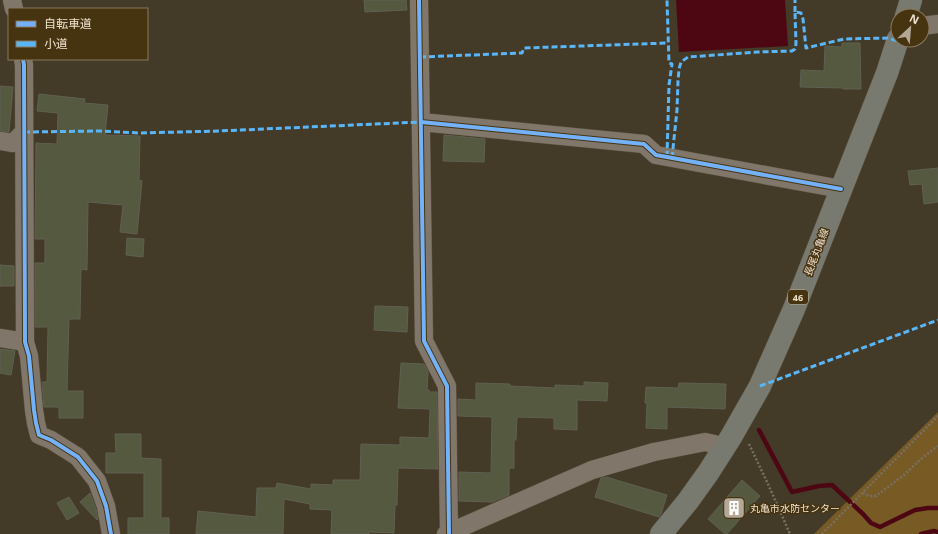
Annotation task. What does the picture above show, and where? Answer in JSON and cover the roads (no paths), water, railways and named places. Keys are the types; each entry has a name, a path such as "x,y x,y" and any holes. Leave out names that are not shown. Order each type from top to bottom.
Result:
{"main road":[{"name":"長尾丸亀線","path":"661,534 688,501 708,473 724,449 758,390 794,309 887,73 895,48"}],"street":[{"path":"419,0 424,341 447,386 447,533 592,470 654,452 705,442 714,444 724,449"},
{"path":"23,60 25,342 29,356 36,423 39,435 51,440 78,457 97,482 106,506 110,534"},
{"path":"421,122 644,144 656,155 841,189"},
{"path":"0,140 13,143 24,132"},
{"path":"0,338 25,342"}],"waterway":[{"path":"759,430 792,492 819,486 832,485 871,523 880,527 915,510 938,508"},
{"path":"921,534 934,531 938,532"}],"place":[{"name":"丸亀市水防センター","path":"734,508"}]}
